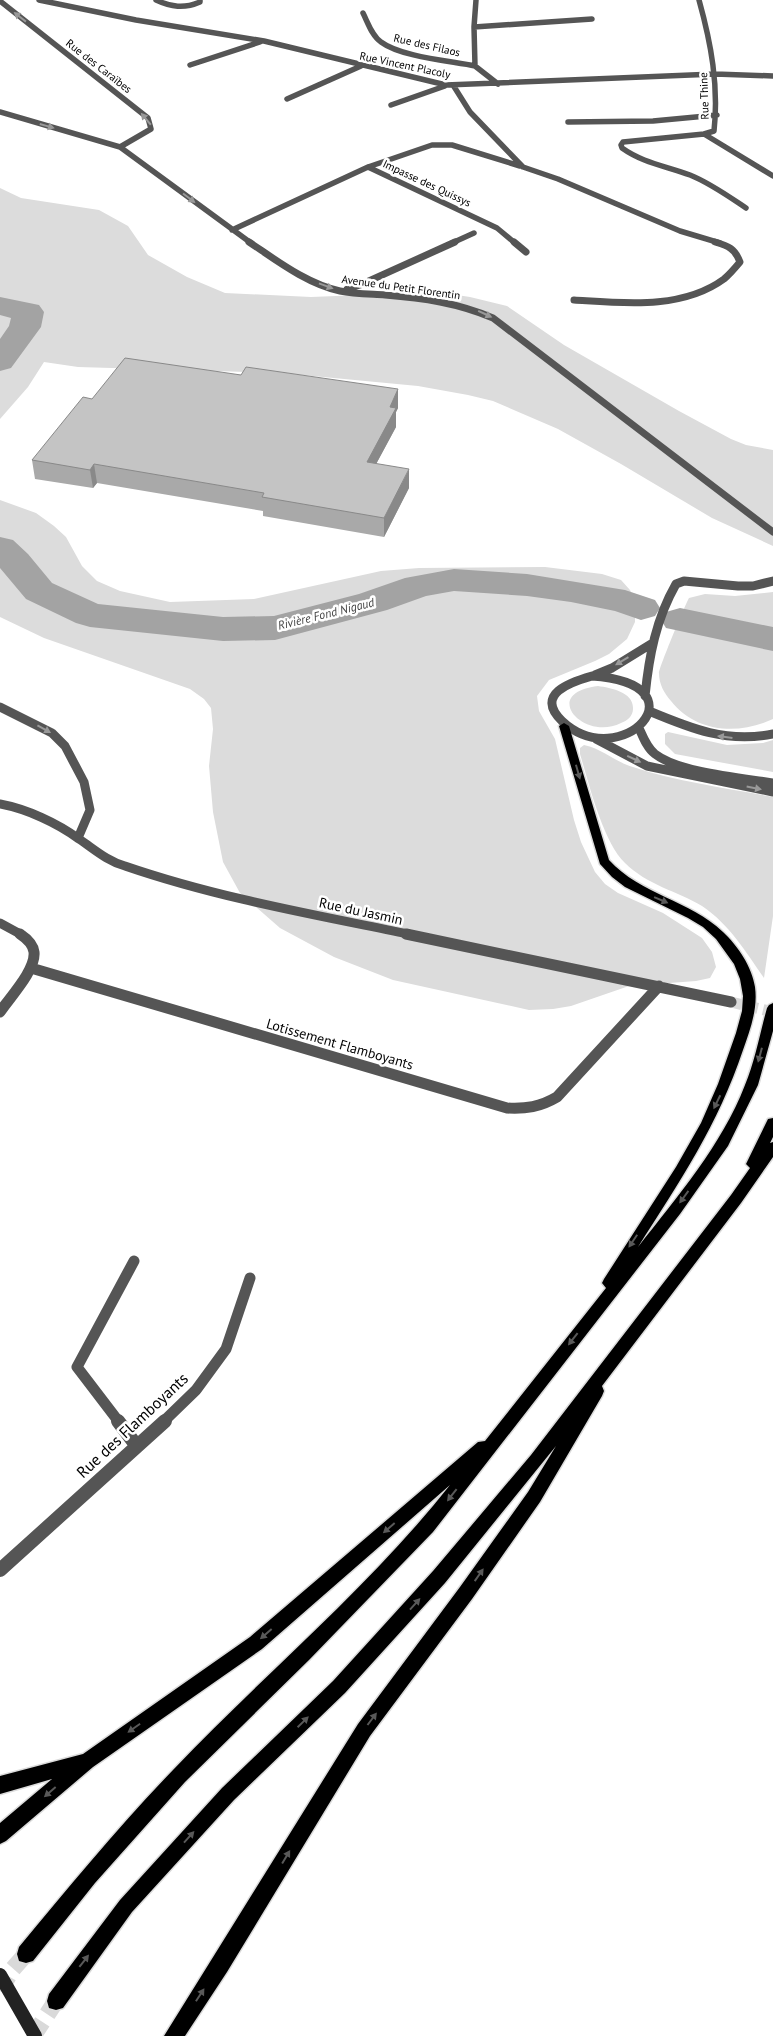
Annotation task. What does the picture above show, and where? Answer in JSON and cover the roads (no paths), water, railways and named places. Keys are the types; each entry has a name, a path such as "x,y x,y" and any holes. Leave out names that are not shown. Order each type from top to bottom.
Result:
{"main road":[{"path":"564,726 604,861 610,870 628,885 689,912 718,934 740,964 747,980 749,996 743,1030 725,1084 702,1134 623,1257 594,1312"},
{"path":"26,1954 89,1877 179,1776 303,1654 427,1527 675,1210 723,1142 752,1085 773,1008"},
{"path":"736,1200 773,1123"},
{"path":"56,2001 126,1906 228,1794 339,1687 439,1577 536,1460 736,1200 773,1147"},
{"path":"174,2036 220,1965 364,1730 466,1593 534,1497 623,1346"},
{"path":"0,1835 87,1760 256,1643 505,1427"},
{"path":"0,1785 87,1760"},
{"path":"0,1975 35,2036"}],"street":[{"name":"Rue Vincent Placoly","path":"39,0 136,20 264,41 361,66 450,85 715,74 773,76"},
{"path":"156,0 168,6 179,8 191,7 200,2 200,0"},
{"path":"476,0 474,27 475,66 498,84"},
{"name":"Rue Thine","path":"700,0 715,74 717,115 714,132 704,134"},
{"name":"Rue des Caraïbes","path":"0,1 148,118 152,129 120,147"},
{"name":"Rue des Filaos","path":"363,13 375,35 382,43 390,47 475,66"},
{"path":"474,27 592,19"},
{"path":"190,65 264,41"},
{"path":"287,99 361,66"},
{"path":"391,105 450,85 470,112 523,167"},
{"name":"Avenue du Petit Florentin","path":"0,112 120,147 232,230 283,265 324,286 340,290 453,304 483,313 503,324 773,532"},
{"path":"568,122 653,120 717,115"},
{"path":"704,134 647,138 623,142 621,145 629,154 640,160 697,178 746,208"},
{"name":"Rue Thine","path":"704,134 773,176"},
{"path":"368,167 432,145 452,145 558,178 680,231 729,246 736,252 740,262 732,274 694,296 668,301 574,300"},
{"name":"Impasse des Quissys","path":"232,230 368,167 497,228 526,252"},
{"path":"340,290 360,285 474,233"},
{"path":"645,696 651,644 665,605 673,588 679,582 753,586 773,581"},
{"path":"592,676 608,677 623,681 636,687 645,696 649,703 649,711 647,719 639,728 619,736 605,738 576,732 564,726 553,710 552,702 554,694 569,681 592,676 612,668 651,644"},
{"path":"0,708 52,734 65,746 84,782 90,810 78,838"},
{"path":"649,711 707,734 722,737 752,738 773,734"},
{"path":"639,728 654,754 664,760 679,765 773,783"},
{"path":"590,736 647,766 773,792"},
{"name":"Rue du Jasmin","path":"0,804 12,806 48,820 78,838 99,854 123,866 243,900 731,1002"},
{"path":"0,922 28,940 34,951 31,968 0,1012"},
{"name":"Lotissement Flamboyants","path":"31,968 507,1108 526,1110 543,1106 557,1096 659,986"},
{"path":"134,1261 77,1367 136,1445"},
{"name":"Rue des Flamboyants","path":"0,1570 168,1418 196,1390 226,1349 250,1278"}],"waterway":[{"name":"Rivière Fond Nigaud","path":"0,306 28,312 25,327 0,361"},
{"name":"Rivière Fond Nigaud","path":"0,548 15,562 39,591 90,615 223,629 275,628 373,602 418,586 454,580 527,585 571,591 625,601 641,608"},
{"name":"Rivière Fond Nigaud","path":"680,620 773,639"}],"tunnel":[{"path":"731,1002 773,1012"},
{"path":"0,1991 11,1971 26,1954"},
{"path":"33,2036 56,2001"}]}
